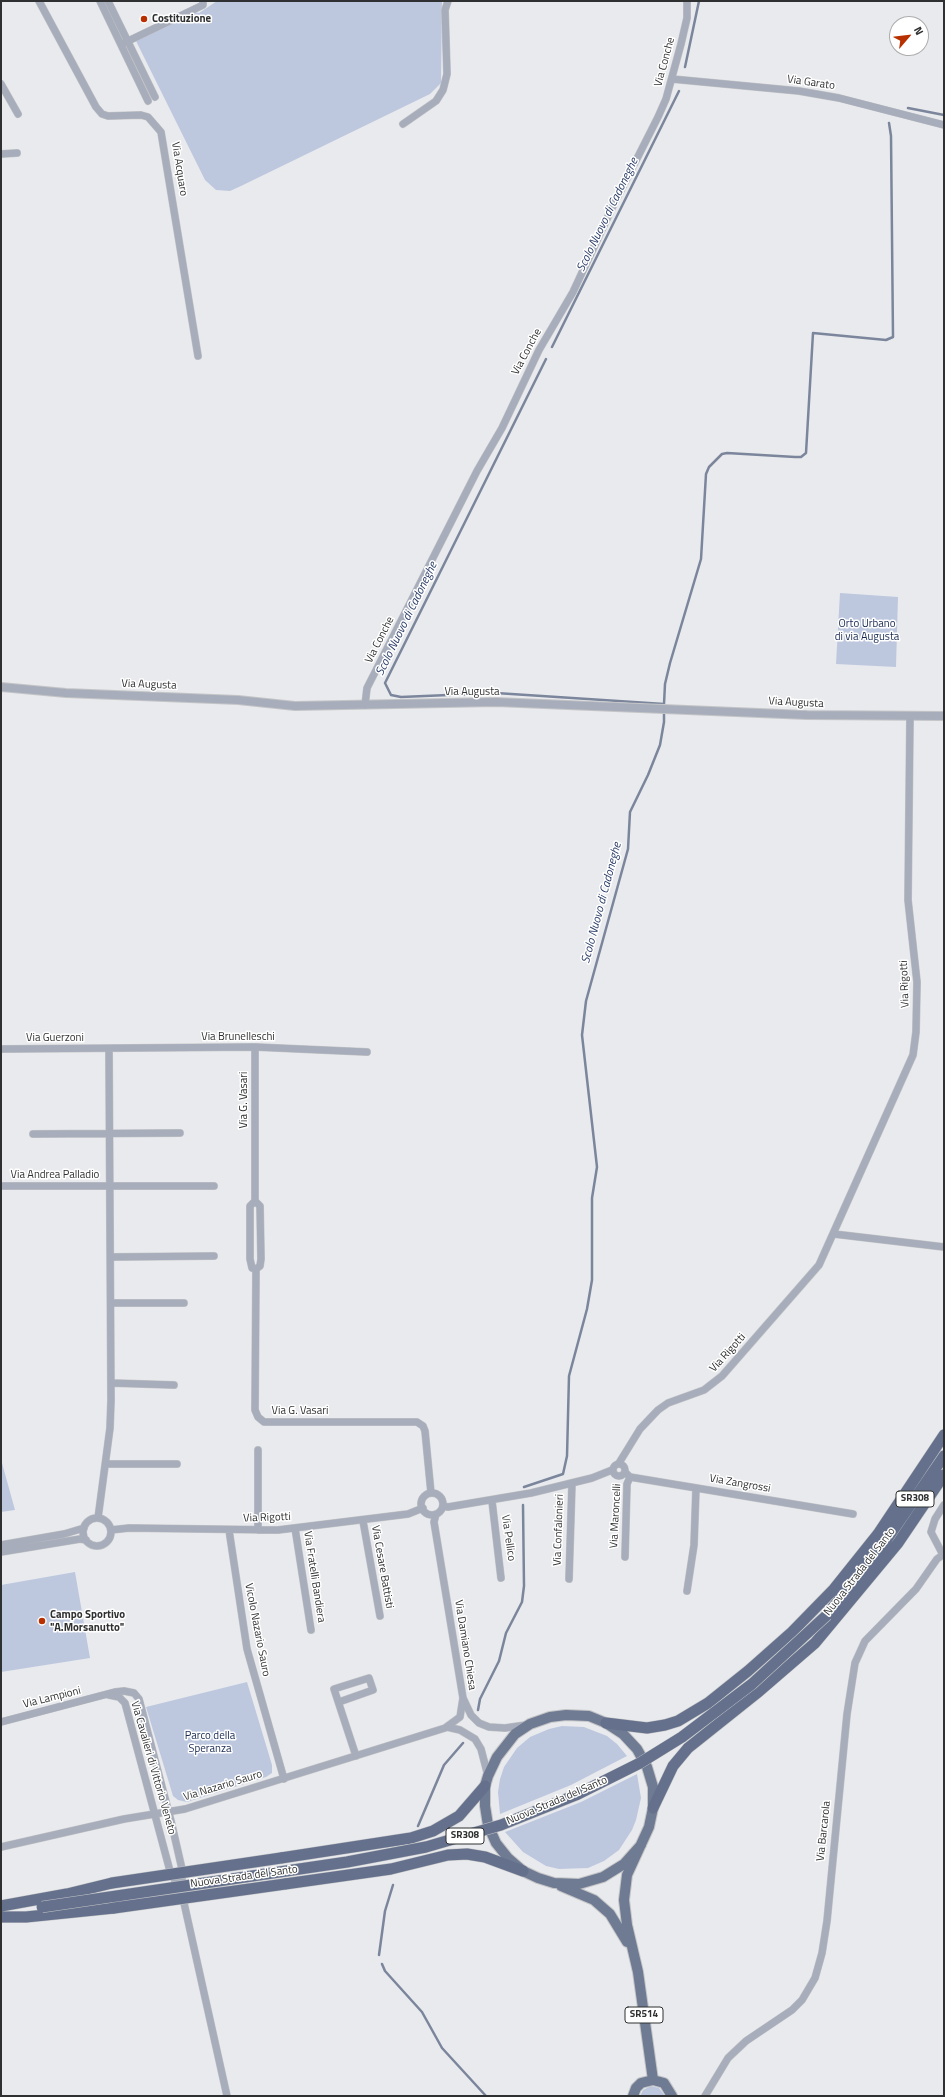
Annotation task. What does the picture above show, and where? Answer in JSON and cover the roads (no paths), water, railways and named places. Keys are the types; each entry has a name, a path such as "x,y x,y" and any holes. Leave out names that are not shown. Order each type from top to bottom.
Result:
{"highway":[{"path":"606,1723 646,1728 678,1721 708,1703 748,1672 792,1632 834,1589 878,1534 944,1435"},
{"name":"Nuova Strada del Santo","path":"1,1916 42,1907 347,1862 426,1847 501,1825 590,1788 640,1763 682,1737 752,1684 827,1615 885,1542 944,1456"},
{"path":"653,1808 673,1766 688,1748 757,1693 815,1643 898,1544 944,1474"},
{"path":"1,1908 112,1883 411,1838 433,1831 459,1816 486,1781"},
{"path":"1,1916 26,1917 114,1908 391,1869 448,1855 467,1854 485,1857 523,1871"},
{"name":"Nuova Strada del Santo","path":"1,1908 42,1907"}],"main road":[{"path":"566,1715 589,1716 606,1723 623,1734 640,1755 647,1768 653,1787 653,1808 649,1827 641,1845 624,1864 603,1877 579,1884 554,1883 523,1871 508,1858 496,1843 488,1825 485,1806 486,1781 497,1757 515,1734 530,1724 550,1717 566,1715"},
{"name":"SR514","path":"641,1845 627,1875 624,1900 626,1926 638,1972 653,2080"},
{"name":"SR514","path":"554,1883 594,1900 610,1914 632,1951"},
{"path":"633,2096 636,2088 641,2083 653,2080 664,2083 672,2096"}],"street":[{"name":"Via Acquaro","path":"40,1 96,107 102,114 108,116 141,115 148,117 161,132 198,356"},
{"path":"117,1 106,4 148,101"},
{"path":"124,43 203,5 203,1"},
{"path":"403,124 436,101 443,90 447,74 445,10 448,1"},
{"name":"Via Conche","path":"365,705 367,688 474,478 502,428 539,350 573,292 612,208 658,117 672,79 687,18 687,1"},
{"path":"124,43 156,97"},
{"name":"Via Garato","path":"672,79 799,91 833,97 944,125"},
{"path":"1,84 18,114"},
{"path":"1,154 17,153"},
{"name":"Via Augusta","path":"1,687 73,693 238,700 295,706 496,702 666,710 910,717 944,716"},
{"name":"Via Rigotti","path":"443,1506 448,1507 492,1500 572,1483 612,1470 615,1464 619,1463 640,1429 658,1410 668,1403 704,1390 722,1376 819,1265 913,1055 916,1032 917,982 908,900 910,717"},
{"name":"Via Brunelleschi","path":"109,1049 255,1047 366,1052"},
{"name":"Via G. Vasari","path":"255,1047 255,1201 260,1206 261,1259 260,1266 256,1269 255,1410 258,1417 264,1422 412,1422 420,1424 425,1431 431,1493"},
{"name":"Via Guerzoni","path":"1,1049 109,1049"},
{"name":"Via Andrea Palladio","path":"98,1518 110,1428 111,1257 109,1187 111,1133 109,1049"},
{"path":"33,1134 180,1133"},
{"name":"Via Andrea Palladio","path":"1,1186 214,1186"},
{"name":"Via G. Vasari","path":"255,1201 250,1206 250,1264 256,1269"},
{"path":"834,1234 944,1247"},
{"path":"111,1257 214,1256"},
{"path":"111,1303 184,1303"},
{"path":"111,1383 174,1386"},
{"path":"258,1450 258,1530"},
{"path":"619,1463 625,1467 628,1474"},
{"path":"106,1464 177,1464"},
{"name":"Via Rigotti","path":"612,1470 614,1474 618,1476 628,1474"},
{"name":"Via Zangrossi","path":"628,1474 696,1488 854,1514"},
{"name":"Via Maroncelli","path":"625,1557 628,1474"},
{"name":"Via Confalonieri","path":"569,1579 572,1483"},
{"path":"687,1591 694,1545 696,1488"},
{"path":"431,1493 440,1497 443,1506 436,1514 427,1513 423,1508 422,1500 426,1495 431,1493"},
{"name":"Via Pellico","path":"492,1500 501,1578"},
{"path":"943,1555 931,1532 935,1519 944,1505"},
{"name":"Via Rigotti","path":"111,1530 136,1528 258,1530 295,1528 363,1521 408,1514 423,1508"},
{"name":"Via Damiano Chiesa","path":"436,1514 434,1522 463,1698 471,1715 479,1723 489,1727 505,1728 530,1724"},
{"path":"1,1545 64,1534 84,1528 90,1520 98,1518 105,1520 111,1530 110,1538 101,1545 93,1545 86,1540 80,1539 1,1552"},
{"name":"Via Cesare Battisti","path":"363,1521 380,1616"},
{"path":"84,1528 86,1540"},
{"name":"Via Fratelli Bandiera","path":"295,1528 311,1630"},
{"name":"Vicolo Nazario Sauro","path":"229,1530 247,1649 284,1779"},
{"name":"Via Barcarola","path":"705,2096 728,2058 746,2041 792,2010 802,2000 815,1978 822,1953 826,1927 848,1708 855,1663 865,1641 916,1589 937,1559 943,1555"},
{"path":"339,1702 373,1690 369,1678 334,1688 356,1756"},
{"name":"Via Cavalieri di Vittorio Veneto","path":"109,1695 124,1691 134,1693 139,1699 169,1811 182,1869 182,1894 227,2096"},
{"name":"Via Lampioni","path":"1,1722 109,1695"},
{"name":"Via Cavalieri di Vittorio Veneto","path":"109,1695 119,1697 125,1703 170,1871 182,1894"},
{"name":"Via Nazario Sauro","path":"1,1847 155,1813 185,1809 447,1727 460,1717 463,1698"},
{"path":"447,1727 460,1730 475,1739 481,1749 486,1781"}],"waterway":[{"name":"Scolo Nuovo di Cadoneghe","path":"685,67 699,1"},
{"name":"Scolo Nuovo di Cadoneghe","path":"552,347 679,91"},
{"path":"908,108 944,115"},
{"path":"664,704 665,684 670,663 701,559 706,474 709,467 722,454 727,453 795,457 801,457 806,453 813,333 886,340 893,337 891,136 889,123"},
{"name":"Scolo Nuovo di Cadoneghe","path":"524,1487 563,1474 567,1456 569,1376 587,1309 592,1280 592,1198 597,1167 582,1035 586,1001 628,849 630,812 648,775 660,745 664,722 664,704 496,693 401,697 391,695 385,683 546,359"},
{"name":"Scolo Nuovo di Cadoneghe","path":"478,1710 480,1699 499,1661 506,1633 522,1602 524,1586 523,1505"},
{"name":"Scolo Nuovo di Cadoneghe","path":"418,1826 444,1765 463,1743"},
{"name":"Scolo Nuovo di Cadoneghe","path":"379,1955 385,1911 393,1885"},
{"name":"Scolo Nuovo di Cadoneghe","path":"382,1964 385,1971 422,2012 442,2048 486,2096"}],"place":[{"name":"Costituzione","path":"144,19"},
{"name":"Campo Sportivo \"A.Morsanutto\"","path":"42,1621"}],"park label":[{"name":"Orto Urbano di via Augusta","path":"867,630"},
{"name":"Parco della Speranza","path":"210,1742"}]}
